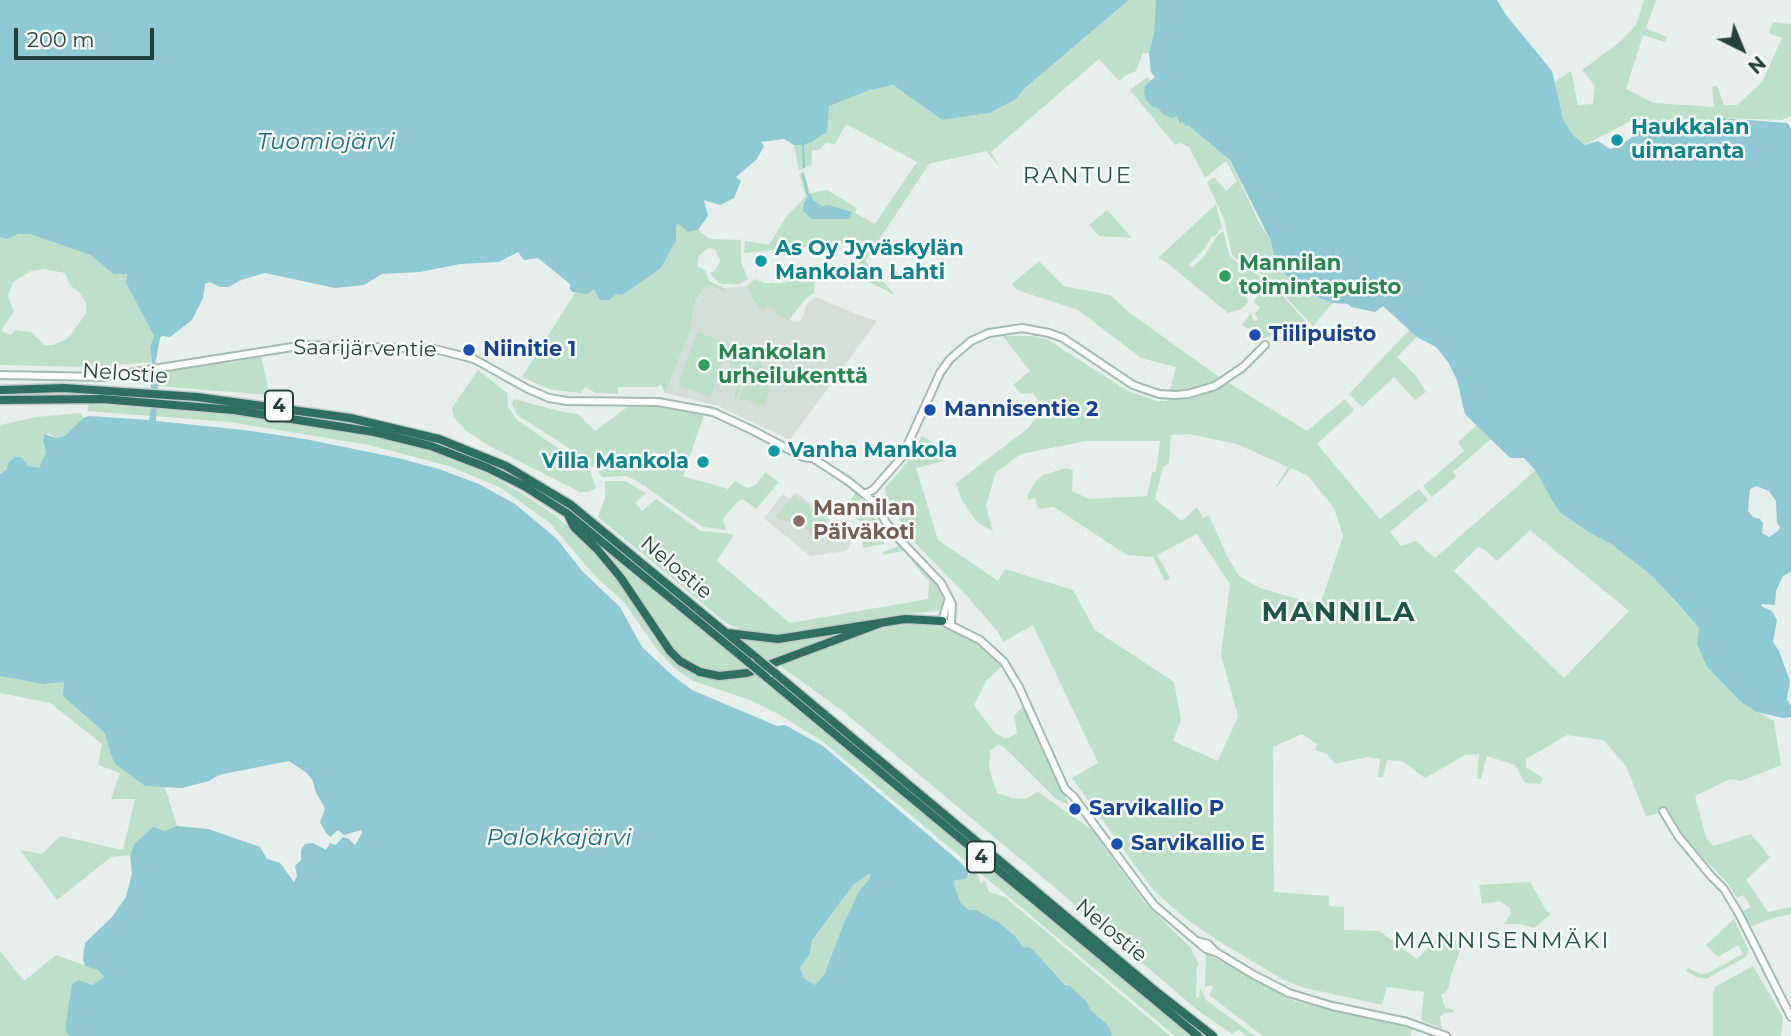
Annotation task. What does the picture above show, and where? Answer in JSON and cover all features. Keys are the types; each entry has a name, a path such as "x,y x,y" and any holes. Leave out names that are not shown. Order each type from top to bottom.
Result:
{"highway":[{"name":"Nelostie","path":"0,390 64,388 320,422 431,446 500,474 568,514 619,555 1198,1036"},
{"name":"Nelostie","path":"0,400 154,398 280,406 379,423 439,439 489,458 528,478 571,505 1213,1036"},
{"path":"568,514 574,527 621,578 670,652 700,672 719,676 747,673 881,623 905,619 946,623"},
{"path":"727,633 768,639 792,638 881,623"}],"main road":[{"path":"866,496 902,457 945,365 964,347 989,333 1022,328 1049,333 1063,338 1133,386 1159,394 1175,395 1215,386 1243,367 1265,345"},
{"name":"Saarijärventie","path":"0,375 103,377 305,345 435,349 474,359 528,389 549,397 567,401 658,402 700,409 732,419 796,452 805,453 874,502 900,540 942,583 949,598 946,623"},
{"path":"946,623 986,645 1009,669 1060,778 1146,897 1162,913 1197,941 1208,944 1216,952 1272,985 1302,998 1385,1017 1446,1036"},
{"path":"1663,811 1678,836 1724,889 1791,1017"}],"shaded area":[{"path":"708,281 725,288 747,286 755,303 763,309 764,304 777,309 775,314 796,322 801,321 807,304 816,297 877,321 790,440 718,406 665,393 691,329 693,307"},
{"name":"Mannilan Päiväkoti","path":"796,492 839,528 842,536 852,542 847,551 810,556 764,518 783,494 790,499"}],"green space":[{"path":"1129,0 1156,0 1154,33 1149,53 1143,53 1136,71 1119,81 1099,59 991,152 1000,167 986,151 929,164 865,261 895,295 859,277 858,242 744,253 745,241 769,245 786,217 806,196 799,174 804,172 810,193 827,190 857,208 855,213 875,224 917,162 846,124 835,144 826,143 819,150 812,150 811,165 799,171 794,145 812,142 827,132 828,106 870,90 893,85 942,120 990,113 1016,99 1025,88"},
{"path":"1644,0 1656,0 1646,28 1667,37 1665,42 1643,35 1626,89 1654,103 1714,107 1712,87 1717,85 1724,105 1737,105 1762,82 1782,38 1769,33 1773,22 1791,24 1791,116 1782,120 1721,118 1687,130 1656,121 1634,119 1585,145 1573,135 1563,119 1554,82 1571,71 1578,105 1593,104 1595,86 1582,70 1621,41 1636,25"},
{"path":"1147,77 1152,81 1145,86 1158,108 1168,115 1177,115 1179,123 1181,121 1189,126 1230,160 1258,220 1271,241 1274,257 1302,292 1333,303 1313,326 1267,277 1232,255 1224,219 1207,182 1214,177 1226,191 1237,181 1226,161 1205,178 1189,147 1180,143 1175,145 1130,90"},
{"path":"1216,204 1222,228 1212,236 1189,265 1192,268 1203,258 1223,231 1230,256 1269,281 1308,324 1264,338 1242,325 1251,313 1254,322 1258,319 1255,314 1260,307 1253,302 1262,290 1259,287 1251,296 1249,284 1245,290 1248,302 1241,309 1228,313 1158,258"},
{"path":"0,207 47,214 113,274 127,274 126,283 154,336 150,347 152,362 90,367 0,365","holes":["44,269 65,273 71,286 80,293 86,303 86,313 67,339 53,345 44,345 31,332 15,330 11,335 1,331 14,311 8,296 13,282 31,271"]},
{"path":"1107,210 1132,238 1099,236 1089,225"},
{"path":"678,224 688,232 698,230 710,239 741,240 741,262 748,279 740,284 720,284 710,273 715,271 720,261 715,249 709,248 699,255 697,266 705,270 709,281 727,290 726,292 707,284 701,292 693,307 691,329 665,393 661,384 657,387 618,387 618,394 596,393 585,387 581,393 562,391 549,389 522,377 575,293 594,289 610,300 616,294 622,295 633,288 661,268 676,241"},
{"path":"1039,261 1064,286 1110,295 1130,313 1219,377 1307,431 1345,399 1354,410 1317,444 1380,519 1419,489 1428,500 1390,532 1401,546 1416,541 1435,558 1536,470 1559,512 1611,544 1651,575 1699,628 1697,644 1707,667 1740,701 1774,721 1781,765 1741,781 1730,779 1695,796 1706,838 1713,846 1751,834 1770,857 1746,880 1768,912 1791,907 1791,914 1750,927 1742,912 1751,907 1743,895 1737,898 1729,885 1681,835 1668,811 1646,816 1626,766 1603,740 1567,735 1526,759 1526,767 1543,778 1540,784 1525,783 1515,765 1487,756 1481,779 1477,779 1479,754 1465,755 1425,778 1402,761 1387,760 1383,777 1378,777 1380,759 1368,757 1335,764 1328,755 1315,750 1317,744 1302,734 1273,747 1274,892 1329,896 1329,906 1344,907 1344,930 1379,931 1417,959 1439,937 1449,934 1459,945 1460,951 1448,990 1441,995 1445,1008 1454,1012 1440,1017 1442,1029 1421,1020 1424,992 1387,987 1382,1005 1301,987 1282,979 1185,918 1153,890 1072,778 1098,763 1033,625 1003,642 998,632 966,595 915,543 886,499 885,488 909,460 922,436 931,441 943,455 944,461 916,468 938,540 998,581 1005,569 1073,590 1095,630 1174,682 1181,719 1173,741 1218,761 1238,716 1221,655 1230,584 1197,534 1157,555 1170,578 1165,581 1153,557 1127,555 1054,507 1038,509 1035,498 1028,500 1028,494 1043,475 1066,468 1073,470 1072,491 1089,499 1147,496 1152,472 1156,472 1160,441 1086,441 1021,454 996,472 986,505 993,532 976,521 961,499 956,483 1027,429 1044,409 1033,393 1021,394 1013,385 1030,371 1003,336 1033,336 1048,340 1128,391 1157,401 1167,401 1176,367 1141,358 1078,310 1017,290 1012,284","holes":["1189,434 1237,444 1288,467 1277,487 1291,468 1308,476 1334,508 1343,536 1320,605 1260,588 1239,576 1209,515 1203,518 1197,507 1182,521 1155,499 1163,467 1169,463 1171,435","1530,530 1629,611 1564,678 1454,571 1478,547 1497,561"]},
{"path":"808,278 809,282 815,282 814,293 806,298 789,320 775,314 776,309 765,305 763,310 755,303 747,286 754,279 765,283 781,283"},
{"path":"1410,329 1417,337 1397,357 1416,376 1426,392 1415,400 1394,377 1362,407 1349,394"},
{"name":"Mankolan urheilukenttä","path":"697,332 730,344 711,397 678,385"},
{"path":"738,342 744,345 745,351 752,359 736,399 733,397 741,375 730,370 730,362"},
{"path":"261,356 270,395 157,386 155,372 232,363"},
{"path":"759,359 765,371 761,383 771,387 764,406 739,399 753,364"},
{"path":"478,370 507,393 508,407 517,420 590,470 596,488 580,492 493,448 465,430 454,417 452,408"},
{"path":"514,399 578,414 595,431 630,405 670,407 704,415 683,476 728,489 735,481 748,488 756,485 765,472 779,482 756,509 743,499 737,502 723,519 726,530 703,527 637,481 626,476 602,477 566,446 517,415 512,403"},
{"path":"89,404 233,415 394,441 439,453 520,492 556,516 594,551 629,595 668,652 719,678 734,679 755,674 1191,1036 1175,1036 821,740 750,700 693,681 674,668 658,651 624,602 594,575 550,523 501,488 449,466 369,445 230,422 87,411"},
{"path":"81,413 83,418 65,436 56,438 48,433 43,440 46,452 39,468 28,466 21,458 0,474 0,425 36,417"},
{"path":"1477,425 1491,439 1453,472 1456,477 1432,497 1423,486 1464,451 1458,442"},
{"path":"605,481 625,481 646,493 635,503 642,511 656,499 701,531 733,534 717,561 790,623 928,599 929,582 904,551 883,555 883,552 899,546 940,586 944,603 938,611 894,615 781,635 745,631 726,623 598,517 605,499"},
{"path":"856,492 884,530 884,544 863,548 865,527 850,512 849,503"},
{"path":"794,495 838,530 836,532 824,524 821,541 815,541 800,520 796,523 778,519 776,516"},
{"path":"592,538 750,670 720,673 701,669 677,655"},
{"path":"921,624 949,629 969,637 995,656 1002,666 986,681 974,705 995,733 1006,739 1017,733 1014,716 1023,706 1069,805 1056,799 998,744 990,751 989,768 997,793 1025,799 1038,792 1091,829 1145,903 1190,947 1199,965 1196,999 1199,997 1200,987 1206,1000 1255,1036 1246,1036 1239,1030 1232,1034 1196,1009 840,709 779,665 891,626"},
{"path":"855,628 770,663 741,638 751,639"},
{"path":"0,656 28,659 222,775 182,788 165,787 177,826 208,829 260,847 267,859 280,863 285,869 139,840 134,844 130,855 111,857 57,900 20,850 42,854 60,836 123,850 135,799 111,799 120,773 98,765 102,744 50,703 0,693 0,676 26,681 29,677"},
{"path":"972,870 979,876 980,884 985,881 989,892 1005,897 1170,1036 1112,1036 1109,1026 1091,1010 1086,1001 1023,948 1016,937 960,902 955,880 969,876"},
{"path":"871,872 843,925 824,975 815,985 804,978 800,968 810,954 812,942 853,885"},
{"path":"1530,882 1551,914 1534,928 1520,924 1504,924 1511,914 1510,908 1500,901 1482,904 1479,885"},
{"path":"1734,919 1748,949 1747,956 1706,979 1686,971 1688,968 1701,974 1708,973 1743,954 1738,945 1718,957 1706,945"},
{"path":"0,951 24,981 56,955 98,970 104,977 92,985 79,980 72,984 69,1036 0,1036"},
{"path":"1206,953 1295,1001 1413,1029 1410,1036 1263,1036 1209,995 1213,987 1205,987"},
{"path":"1753,966 1783,1017 1781,1036 1713,1036 1715,987"}],"water":[{"name":"Palokkajärvi","path":"0,0 1129,0 1025,88 1016,99 990,113 942,120 893,85 870,90 829,106 827,132 812,142 794,145 784,139 761,142 764,146 757,159 736,177 741,181 734,198 720,205 704,200 708,216 698,230 688,232 676,225 676,241 661,268 622,295 616,294 610,300 600,300 594,289 587,294 572,292 570,284 538,258 524,260 518,252 499,262 382,274 364,285 335,288 265,273 241,280 229,287 220,287 210,282 205,284 203,298 192,320 170,337 160,338 155,366 158,384 156,421 305,439 398,458 479,484 515,504 557,539 582,571 620,607 642,647 673,676 692,690 777,726 785,725 823,746 959,861 969,872 966,879 955,880 954,883 960,902 969,910 976,910 998,922 1016,937 1023,948 1033,950 1065,985 1070,986 1109,1026 1112,1036 69,1036 65,1030 72,984 79,980 92,985 104,977 98,970 85,966 85,943 112,917 126,897 132,873 130,855 134,844 153,827 165,831 177,826 208,829 260,847 267,859 280,863 294,882 297,876 295,866 301,860 301,850 305,844 313,843 326,850 330,843 336,845 343,837 355,845 362,833 361,830 344,835 338,830 330,837 320,822 325,809 313,781 307,773 289,761 218,775 209,781 182,788 145,786 115,764 105,733 63,696 64,682 42,684 0,676 0,474 15,457 21,457 28,466 39,468 46,452 44,434 56,438 65,436 83,418 89,416 149,420 153,397 150,347 154,336 126,283 127,274 113,274 91,255 30,234 18,234 6,239 0,237","holes":["870,873 870,878 859,891 824,975 815,985 804,978 800,968 810,954 812,941 853,885"]},
{"path":"1156,0 1497,0 1552,71 1563,119 1573,135 1585,145 1598,141 1610,149 1636,134 1636,128 1652,124 1662,128 1687,130 1721,118 1787,123 1791,128 1791,572 1783,576 1776,591 1775,605 1761,606 1772,611 1777,620 1773,642 1790,681 1787,699 1791,706 1791,717 1783,718 1757,712 1740,701 1707,667 1697,644 1699,628 1651,575 1611,544 1559,512 1535,470 1524,458 1510,458 1465,414 1457,380 1436,347 1417,337 1383,306 1375,312 1348,304 1333,303 1302,292 1274,257 1271,241 1230,160 1189,126 1182,122 1180,124 1177,116 1172,118 1164,115 1146,100 1145,86 1155,77 1151,72 1149,53 1154,33","holes":["1756,486 1769,491 1776,501 1777,523 1780,527 1769,537 1762,533 1763,523 1760,519 1753,517 1748,511 1750,489"]},
{"path":"810,193 813,200 822,206 828,205 852,212 850,219 811,219 803,211"}],"waterway":[{"path":"803,145 804,167"},
{"path":"803,175 808,195"}],"place":[{"name":"Haukkalan uimaranta","path":"1617,140"},
{"name":"As Oy Jyväskylän Mankolan Lahti","path":"761,261"},
{"name":"Mannilan toimintapuisto","path":"1225,276"},
{"name":"Tiilipuisto","path":"1255,335"},
{"name":"Niinitie 1","path":"469,350"},
{"name":"Mankolan urheilukenttä","path":"704,365"},
{"name":"Mannisentie 2","path":"930,410"},
{"name":"Vanha Mankola","path":"774,451"},
{"name":"Villa Mankola","path":"703,462"},
{"name":"Mannilan Päiväkoti","path":"799,521"},
{"name":"Sarvikallio P","path":"1075,809"},
{"name":"Sarvikallio E","path":"1117,844"}],"district":[{"name":"RANTUE","path":"1078,176"},
{"name":"MANNILA","path":"1339,613"},
{"name":"MANNISENMÄKI","path":"1502,941"}],"water label":[{"name":"Tuomiojärvi","path":"326,142"}]}
